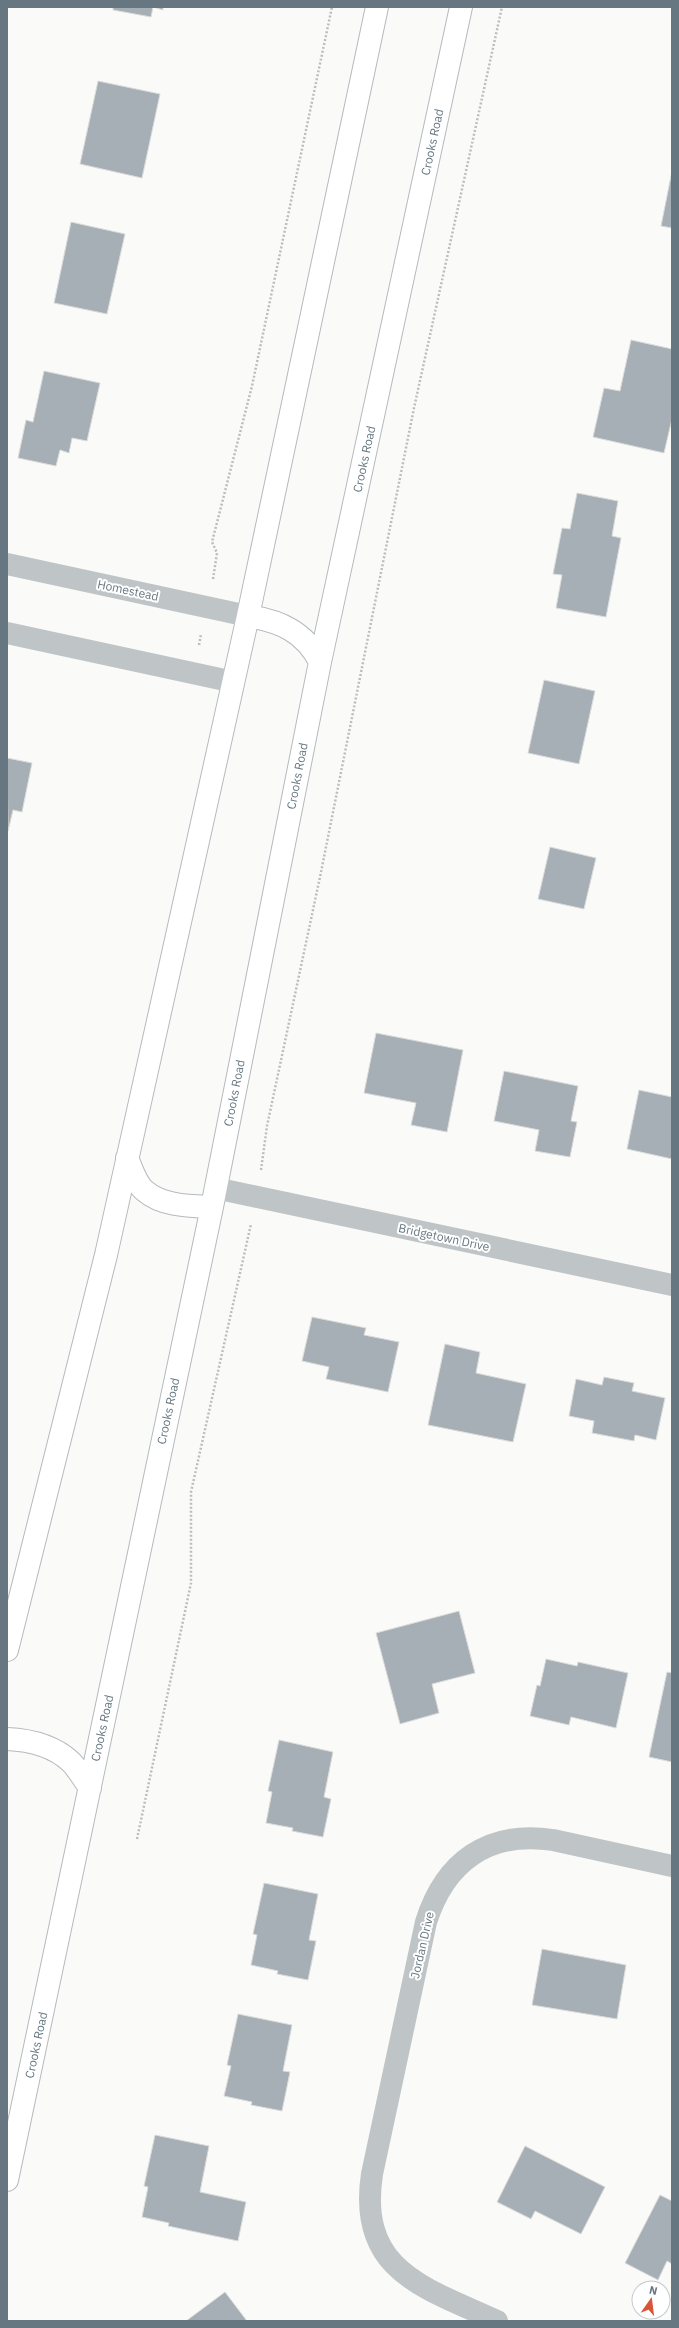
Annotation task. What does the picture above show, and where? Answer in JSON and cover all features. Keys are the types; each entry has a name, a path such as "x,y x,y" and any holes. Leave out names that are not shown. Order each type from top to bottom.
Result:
{"main road":[{"path":"7,1650 106,1255 234,682 377,7"},
{"name":"Crooks Road","path":"7,2180 213,1198 320,662 461,7"},
{"path":"248,616 270,620 286,626 313,648 320,662"},
{"path":"127,1158 134,1176 144,1191 160,1200 184,1206 213,1198"},
{"path":"7,1739 26,1740 49,1748 71,1762 90,1788"}],"street":[{"name":"Homestead","path":"7,564 248,616"},
{"path":"7,633 234,682"},
{"name":"Bridgetown Drive","path":"213,1198 672,1285"},
{"name":"Jordan Drive","path":"497,2321 422,2288 406,2277 383,2250 374,2232 370,2211 372,2174 426,1922 431,1906 447,1878 470,1855 500,1842 534,1837 672,1866"}],"path":[{"path":"216,546 212,542 252,386 332,7"},
{"path":"264,1156 267,1126 320,877 414,408 502,7"},
{"path":"137,1839 190,1583 191,1492 248,1237"}],"building":[{"path":"113,7 153,7 151,17 113,10"},
{"path":"153,7 163,7 163,10"},
{"path":"98,81 160,94 142,178 80,164"},
{"path":"672,171 672,228 661,226"},
{"path":"71,222 125,234 107,314 54,303"},
{"path":"631,340 672,349 672,419 664,453 593,437 604,388 620,391"},
{"path":"44,371 100,383 87,441 72,438 69,453 60,450 56,466 18,458 26,420 33,422"},
{"path":"577,493 618,501 612,536 621,538 606,617 556,608 562,575 553,574 562,528 570,529"},
{"path":"544,680 595,691 579,764 528,753"},
{"path":"7,758 32,763 22,812 13,810 8,831"},
{"path":"550,847 596,858 584,909 538,899"},
{"path":"376,1033 463,1050 447,1132 411,1125 416,1103 364,1093"},
{"path":"504,1071 578,1086 571,1121 577,1122 570,1157 535,1151 539,1130 494,1121"},
{"path":"639,1090 672,1097 672,1159 627,1149"},
{"path":"312,1317 366,1328 364,1335 399,1342 388,1392 326,1379 329,1367 302,1361"},
{"path":"445,1344 480,1352 476,1373 526,1384 513,1442 428,1425"},
{"path":"604,1377 634,1383 632,1391 665,1398 656,1440 635,1435 634,1441 592,1433 594,1421 569,1416 576,1379 602,1385"},
{"path":"459,1611 475,1673 432,1684 439,1713 400,1724 376,1633"},
{"path":"546,1659 577,1666 578,1662 628,1673 616,1728 571,1717 569,1725 530,1716 537,1685 540,1686"},
{"path":"667,1672 672,1673 672,1762 649,1757"},
{"path":"279,1740 333,1752 324,1797 331,1799 323,1837 292,1831 293,1828 266,1823 272,1792 268,1791"},
{"path":"264,1883 318,1894 309,1940 316,1941 308,1980 277,1974 278,1971 251,1965 257,1935 253,1934"},
{"path":"542,1949 626,1965 617,2019 532,2005"},
{"path":"238,2014 292,2025 283,2071 290,2072 282,2111 251,2105 252,2102 224,2096 231,2066 227,2065"},
{"path":"155,2135 209,2146 200,2192 246,2202 238,2241 168,2226 169,2223 142,2217 148,2187 144,2186"},
{"path":"525,2146 605,2187 581,2234 535,2211 531,2219 497,2202"},
{"path":"660,2195 672,2201 672,2264 667,2261 658,2280 625,2263"},
{"path":"225,2292 247,2321 186,2321"}]}
